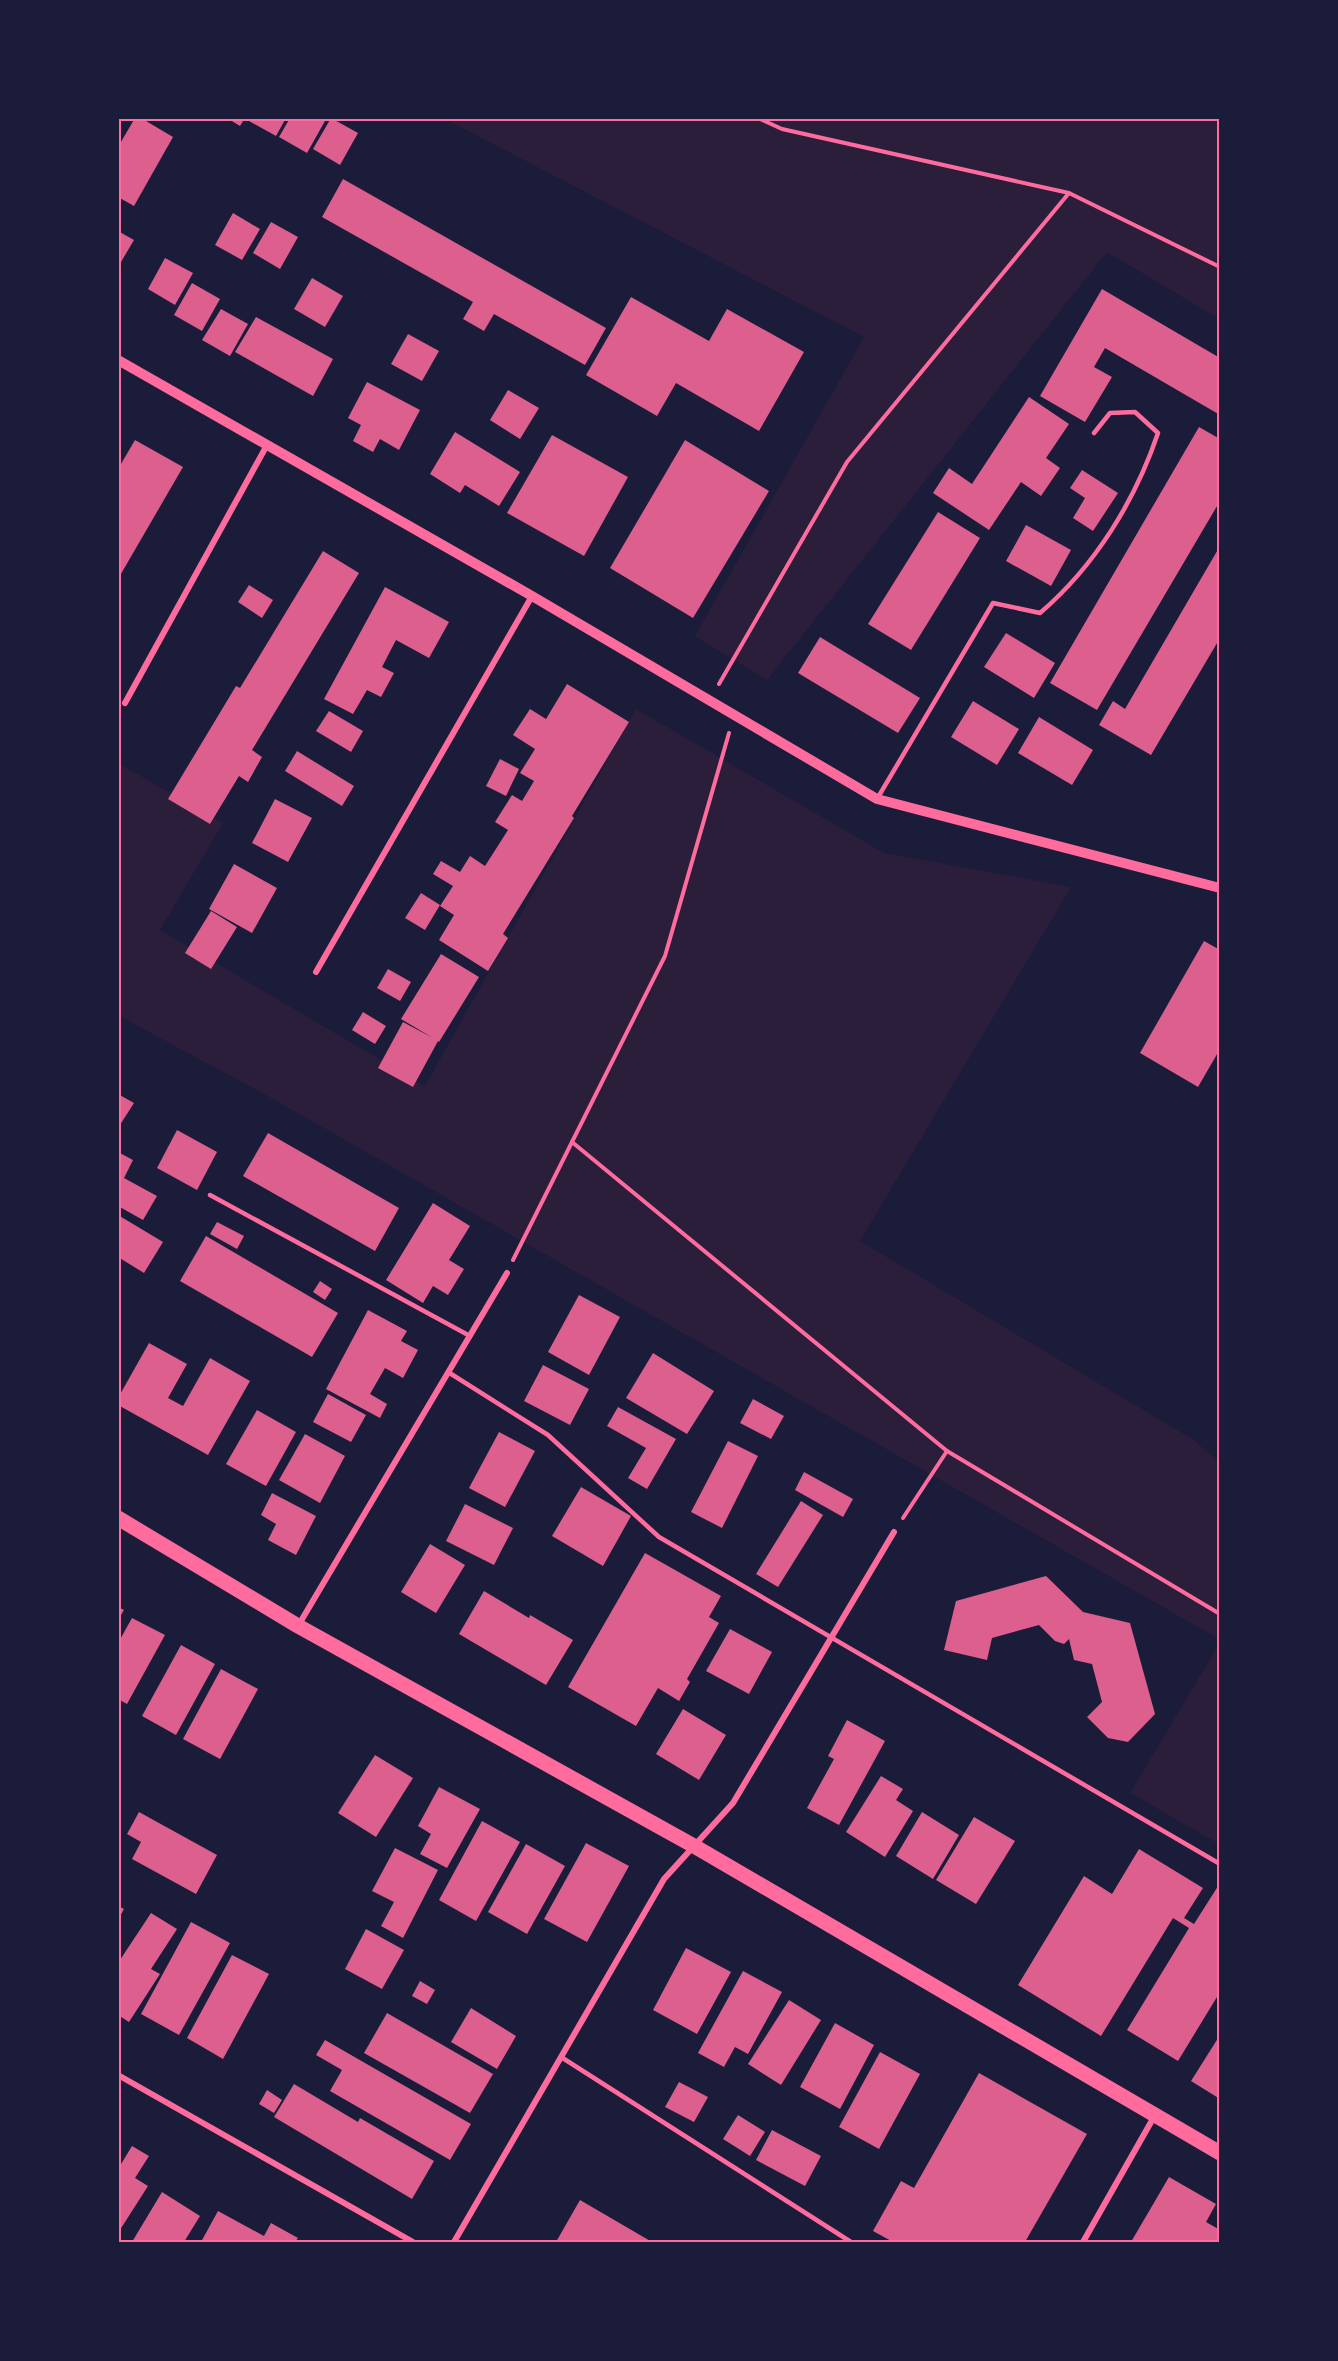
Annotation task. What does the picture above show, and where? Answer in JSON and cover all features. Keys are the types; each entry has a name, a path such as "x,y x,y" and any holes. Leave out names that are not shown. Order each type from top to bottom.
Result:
{"main road":[{"path":"118,1518 298,1626 694,1846 1220,2153"}],"street":[{"path":"118,360 532,596 877,799 1220,888"},
{"path":"125,703 267,445"},
{"path":"316,972 532,596"},
{"path":"298,1626 507,1273"},
{"path":"454,2242 664,1879 734,1803 894,1532"},
{"path":"118,2075 413,2242"},
{"path":"1083,2242 1155,2115"}],"lane":[{"path":"877,799 993,603 1040,613 1060,596 1086,566 1135,491 1158,433 1135,412 1110,413 1094,433"},
{"path":"210,1195 470,1336"},
{"path":"448,1372 548,1435 659,1537 1220,1864"},
{"path":"561,2057 851,2242"}],"path":[{"path":"758,118 782,129 1069,193 1220,267"},
{"path":"710,701 847,462 1069,193"},
{"path":"507,1273 665,956 734,715"},
{"path":"572,1142 947,1451 1220,1614"},
{"path":"894,1532 947,1451"}],"shaded area":[{"path":"445,119 1219,119 1219,319 1107,252 767,680 695,636 864,337"},
{"path":"636,709 884,853 1071,887 860,1241 1194,1440 1219,1462 1219,1639 266,1095 119,1016 118,763 223,823 160,930 425,1086"},
{"path":"1219,1644 1220,1844 1130,1793"}],"building":[{"path":"135,118 141,118 173,137 134,206 118,197 118,147"},
{"path":"227,118 245,118 240,126"},
{"path":"250,118 286,118 276,136 249,121"},
{"path":"290,118 320,118 325,121 307,153 279,137"},
{"path":"331,118 358,133 340,165 313,149"},
{"path":"343,179 606,328 585,365 494,314 484,331 463,319 473,302 322,217"},
{"path":"233,213 260,229 242,260 215,245"},
{"path":"271,222 298,237 280,269 253,253"},
{"path":"118,231 134,240 118,267"},
{"path":"165,258 193,273 175,305 148,289"},
{"path":"312,278 343,296 325,327 294,309"},
{"path":"192,283 220,299 202,331 174,315"},
{"path":"1102,289 1220,358 1220,415 1105,348 1094,367 1112,377 1085,422 1040,396"},
{"path":"631,297 709,341 727,309 804,352 759,431 676,383 657,416 586,375"},
{"path":"221,309 248,324 230,356 202,340"},
{"path":"256,317 333,359 313,396 235,352"},
{"path":"408,334 439,351 422,381 391,364"},
{"path":"367,382 420,410 399,450 380,439 373,452 353,441 361,425 348,418"},
{"path":"508,390 539,408 520,439 490,420"},
{"path":"1029,397 1069,424 1046,458 1060,468 1041,496 1021,482 989,530 933,493 949,468 972,484"},
{"path":"1199,427 1220,439 1220,501 1097,710 1050,683"},
{"path":"455,432 520,472 499,506 465,485 460,493 430,474"},
{"path":"552,435 628,477 584,556 507,513"},
{"path":"135,440 183,467 118,579 118,469"},
{"path":"685,440 769,491 693,618 610,568"},
{"path":"1082,470 1118,493 1093,531 1073,518 1085,498 1070,488"},
{"path":"938,512 980,538 911,650 868,624"},
{"path":"1026,525 1071,550 1051,586 1006,561"},
{"path":"1220,546 1220,638 1151,755 1099,725 1113,701 1125,709"},
{"path":"323,551 359,573 252,750 262,757 248,782 239,776 210,824 168,799 236,686 240,688"},
{"path":"249,585 273,600 262,618 238,602"},
{"path":"385,587 449,622 429,658 396,640 382,667 394,673 381,697 367,690 353,714 324,699"},
{"path":"1006,633 1055,663 1034,698 984,667"},
{"path":"820,637 920,698 898,733 798,673"},
{"path":"567,684 629,722 503,934 508,938 488,971 439,940 454,915 440,906 453,886 433,874 441,861 460,872 470,856 485,866 508,830 495,822 512,795 522,801 534,781 520,773 535,749 513,735 530,709 546,719"},
{"path":"973,701 1019,729 997,765 951,737"},
{"path":"329,711 363,731 351,752 316,731"},
{"path":"1039,717 1093,750 1072,785 1018,753"},
{"path":"297,751 354,786 342,806 285,771"},
{"path":"500,759 519,769 506,796 486,786"},
{"path":"275,799 312,818 288,862 252,843"},
{"path":"234,864 277,888 252,933 209,909"},
{"path":"421,893 440,905 425,930 405,918"},
{"path":"211,911 237,927 211,969 185,953"},
{"path":"1204,941 1220,950 1220,1049 1198,1087 1140,1053"},
{"path":"441,954 479,977 438,1041 413,1087 378,1068 403,1022 433,1038 401,1019"},
{"path":"388,969 411,982 400,1001 377,988"},
{"path":"363,1012 386,1026 375,1044 352,1030"},
{"path":"118,1094 134,1103 118,1128"},
{"path":"177,1130 217,1152 197,1190 157,1168"},
{"path":"268,1133 399,1208 375,1251 243,1176"},
{"path":"118,1152 133,1160 124,1178 157,1196 143,1220 118,1206"},
{"path":"433,1203 470,1226 449,1260 464,1269 448,1295 433,1286 423,1303 386,1280"},
{"path":"118,1215 163,1242 144,1273 118,1257"},
{"path":"217,1222 244,1236 237,1249 210,1234"},
{"path":"206,1236 338,1313 312,1357 180,1281"},
{"path":"320,1281 332,1289 325,1300 313,1292"},
{"path":"579,1295 620,1317 589,1375 548,1352"},
{"path":"368,1310 407,1331 401,1341 418,1350 403,1378 385,1368 370,1394 387,1404 380,1418 326,1389"},
{"path":"149,1343 187,1364 168,1398 183,1406 210,1358 250,1381 208,1455 118,1405 118,1398"},
{"path":"653,1353 714,1391 687,1434 626,1398"},
{"path":"543,1365 589,1389 570,1425 524,1401"},
{"path":"328,1394 366,1415 351,1442 313,1422"},
{"path":"753,1399 784,1416 771,1439 740,1423"},
{"path":"618,1407 676,1439 647,1489 628,1478 646,1448 607,1426"},
{"path":"257,1410 296,1432 266,1486 226,1464"},
{"path":"499,1432 535,1451 505,1507 469,1488"},
{"path":"305,1434 345,1456 320,1503 279,1480"},
{"path":"728,1441 758,1456 722,1528 691,1512"},
{"path":"804,1472 853,1499 843,1517 795,1490"},
{"path":"581,1487 631,1516 603,1566 552,1536"},
{"path":"272,1493 316,1516 296,1555 268,1540 276,1524 261,1515"},
{"path":"801,1501 823,1515 778,1587 756,1574"},
{"path":"465,1504 513,1528 494,1565 446,1541"},
{"path":"430,1544 465,1565 436,1613 401,1592"},
{"path":"645,1553 721,1596 709,1617 719,1623 687,1679 690,1682 679,1701 658,1688 636,1726 568,1687"},
{"path":"1046,1576 1083,1612 1130,1623 1155,1714 1128,1742 1108,1738 1087,1717 1102,1702 1092,1664 1074,1660 1069,1639 1064,1644 1055,1641 1039,1625 992,1638 987,1660 944,1650 956,1601"},
{"path":"484,1591 529,1618 530,1615 573,1640 546,1685 459,1634"},
{"path":"118,1607 124,1610 118,1620"},
{"path":"132,1618 165,1635 127,1704 118,1699 118,1643"},
{"path":"730,1629 772,1652 749,1694 706,1671"},
{"path":"181,1645 215,1664 176,1735 142,1716"},
{"path":"221,1669 258,1689 220,1759 183,1739"},
{"path":"683,1709 726,1735 699,1780 656,1754"},
{"path":"847,1720 885,1741 839,1825 807,1808 834,1759 828,1756"},
{"path":"375,1755 413,1778 376,1837 338,1813"},
{"path":"881,1776 903,1789 896,1800 913,1811 885,1857 846,1832"},
{"path":"439,1787 480,1809 447,1868 420,1854 431,1834 418,1826"},
{"path":"139,1812 217,1855 196,1894 132,1859 141,1842 127,1834"},
{"path":"922,1812 959,1835 933,1879 896,1856"},
{"path":"974,1817 1015,1841 976,1904 936,1880"},
{"path":"482,1821 520,1842 476,1921 439,1900"},
{"path":"586,1843 629,1866 587,1942 544,1919"},
{"path":"526,1844 565,1866 527,1934 488,1912"},
{"path":"395,1848 438,1870 403,1938 381,1926 394,1902 372,1891"},
{"path":"1139,1849 1203,1888 1184,1918 1194,1924 1220,1883 1220,1992 1178,2061 1127,2030 1189,1928 1173,1918 1101,2036 1018,1985 1084,1876 1112,1894"},
{"path":"118,1906 124,1909 118,1920"},
{"path":"151,1913 177,1929 151,1969 160,1974 129,2022 118,2015 118,1963"},
{"path":"191,1922 230,1943 179,2035 141,2014"},
{"path":"366,1929 404,1950 382,1989 345,1969"},
{"path":"686,1948 731,1972 697,2034 653,2010"},
{"path":"232,1955 269,1974 223,2059 187,2038"},
{"path":"743,1971 782,1992 748,2054 735,2047 724,2067 698,2053"},
{"path":"420,1981 435,1990 427,2004 412,1996"},
{"path":"789,2000 821,2020 781,2085 748,2064"},
{"path":"471,2008 516,2036 497,2069 451,2042"},
{"path":"387,2013 493,2074 470,2113 364,2053"},
{"path":"835,2023 874,2045 840,2109 800,2087"},
{"path":"1220,2035 1220,2099 1191,2081"},
{"path":"325,2040 471,2124 450,2160 330,2091 342,2070 316,2055"},
{"path":"880,2052 920,2074 879,2149 839,2127"},
{"path":"979,2073 1087,2134 1025,2242 893,2242 873,2231 901,2181 914,2188"},
{"path":"679,2082 708,2097 694,2122 665,2107"},
{"path":"294,2084 358,2122 360,2118 434,2161 412,2199 274,2117"},
{"path":"267,2090 282,2100 274,2113 259,2104"},
{"path":"738,2115 765,2132 750,2156 723,2139"},
{"path":"772,2130 821,2156 805,2186 756,2160"},
{"path":"132,2146 149,2156 135,2178 148,2186 118,2233 118,2169"},
{"path":"1169,2177 1216,2204 1206,2222 1220,2230 1220,2242 1131,2242"},
{"path":"162,2192 200,2216 184,2242 132,2242"},
{"path":"580,2200 652,2242 556,2242"},
{"path":"218,2211 264,2236 271,2223 298,2238 295,2242 201,2242"}]}
